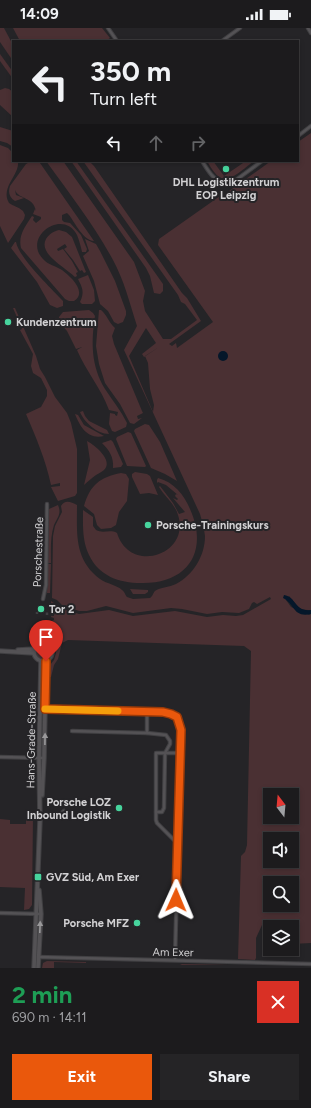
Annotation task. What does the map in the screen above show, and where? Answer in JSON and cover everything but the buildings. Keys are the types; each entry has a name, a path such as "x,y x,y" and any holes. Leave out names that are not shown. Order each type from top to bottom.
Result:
{"street":[{"path":"108,28 116,40"},
{"path":"223,40 240,28"},
{"path":"308,28 311,33"},
{"path":"299,135 311,126"},
{"path":"203,162 212,176 225,183 229,183 260,162"},
{"name":"Porschestraße","path":"43,599 46,585 47,504"},
{"path":"42,643 50,646 52,654 46,661 41,661 36,658 34,651 37,645 42,643"},
{"path":"0,651 34,651"},
{"name":"Hans-Grade-Straße","path":"40,820 39,758 41,661"},
{"name":"Hans-Grade-Straße","path":"34,968 44,758 46,661"},
{"path":"40,709 167,713 177,717 181,730 175,959"},
{"path":"146,733 147,712"},
{"path":"72,732 146,733 164,734 168,736 170,744 164,753 164,808 162,812 156,812"},
{"path":"178,844 157,823 156,753 180,753"},
{"path":"0,757 44,758"},
{"path":"57,817 64,811"},
{"name":"Hans-Grade-Straße","path":"38,877 41,914 38,968"},
{"path":"0,913 41,914"},
{"name":"Am Exer","path":"34,957 175,959 311,964"}],"shaded area":[{"path":"0,28 4,28 12,43 12,60 0,42"},
{"path":"13,28 102,28 110,38 107,40 19,40"},
{"path":"0,54 12,71 12,78 0,61"},
{"path":"5,88 12,91 12,116 0,105 0,90"},
{"path":"0,127 12,131 12,146 0,141"},
{"path":"311,133 311,610 303,610 296,605 289,596 286,600 291,607 309,615 311,614 311,943 299,944 299,920 263,920 263,926 256,938 255,960 238,959 241,856 245,852 247,845 251,651 244,646 68,640 62,643 58,659 54,665 50,677 50,665 54,660 56,653 55,646 51,641 54,624 52,621 54,618 51,616 54,616 54,607 51,606 51,601 63,609 79,614 109,610 133,616 175,611 207,617 243,615 271,599 270,597 257,604 254,602 249,609 239,613 222,612 207,614 171,608 133,613 106,606 87,611 79,611 62,605 57,600 52,598 53,536 55,526 62,512 61,506 64,502 70,502 77,505 77,536 81,554 85,563 100,579 120,588 127,597 133,599 150,598 157,590 176,584 188,576 197,564 203,551 205,536 200,514 124,350 137,326 120,276 113,260 98,234 47,162 64,162 134,262 145,291 143,301 145,311 163,339 171,339 197,320 185,304 181,302 178,295 84,162 90,162 94,166 182,293 187,298 201,321 169,344 172,346 176,343 177,348 213,322 158,245 159,239 220,196 222,199 230,193 229,191 270,162 299,162 299,141","holes":["146,328 156,343 142,354 144,357 145,356 148,363 150,389 154,405 153,412 129,356"]},
{"path":"0,145 8,148 12,152 12,162 18,162 16,171 8,186 7,197 9,203 23,211 25,215 24,219 8,243 0,226"},
{"path":"30,162 40,163 94,241 86,238 67,213 62,215 62,220 70,223 81,235 87,249 86,252 82,252 77,235 71,227 63,224 55,225 47,229 37,242 38,251 43,259 47,263 62,270 76,284 79,293 78,297 74,301 65,299 21,248 21,235 32,216 34,217 33,220 36,223 41,219 41,217 33,214 35,209 36,211 34,206 29,200 17,193 15,190 16,195 24,198 15,201 10,196 10,186 26,164"},
{"path":"72,162 77,162 163,284 163,291 160,294 154,293 150,276 146,268"},
{"path":"208,162 214,162 224,176 245,162 253,162 232,177 222,178 214,171"},
{"path":"59,230 66,232 72,237 86,272 84,273 82,270 80,271 64,249 67,247 65,244 57,249 58,251 63,249 72,261 78,272 76,273 77,276 75,277 49,255 45,245 46,239 52,233"},
{"path":"85,239 96,244 115,281 126,311 123,322 118,324 114,322 108,311 100,304 94,281 83,256 89,251"},
{"path":"15,242 18,249 29,264 63,301 63,306 57,308 50,305 37,282 11,248"},
{"path":"88,275 94,290 95,301 92,304 82,304 80,302 82,290 78,279"},
{"path":"13,308 15,308 36,356 40,369 55,397 67,413 71,423 77,449 77,493 75,496 58,501 51,487 60,486 60,483 51,485 44,458 26,414 41,407 47,396 47,390 41,378 33,373 31,366 33,354 20,330 22,329"},
{"path":"89,310 95,316 93,354 97,372 105,389 127,423 126,427 115,432 112,431 109,424 110,413 117,416 118,412 109,410 102,394 77,350 82,347 76,349 67,331 59,322 59,317 63,312"},
{"path":"99,310 103,312 115,328 112,336 114,344 143,413 137,416 138,419 142,418 134,424 130,423 120,404 105,383 99,364 96,346"},
{"path":"83,411 89,421 107,430 109,434 100,432 92,427 82,416 80,412"},
{"path":"75,414 78,415 84,425 104,436 93,436 85,431"},
{"path":"145,424 149,425 160,442 177,481 151,468 134,431"},
{"path":"128,432 131,433 146,466 145,467 127,466 116,439 117,437"},
{"path":"111,440 123,464 121,467 113,468 113,460 107,448 102,443"},
{"path":"87,441 102,454 107,462 103,471 84,485 90,460"},
{"path":"135,472 150,476 158,495 149,493 140,494 132,477 132,474"},
{"path":"121,473 126,474 129,479 127,501 119,512 116,525 111,528 101,529 97,525 94,514 84,506 86,499 97,483 107,477"},
{"path":"158,478 174,486 185,499 190,509 195,524 197,538 195,551 190,562 182,571 171,578 157,582 133,583 110,577 98,568 89,555 83,533 83,510 93,517 93,526 96,530 101,532 112,531 117,533 124,546 134,554 145,556 157,555 168,549 176,541 180,529 177,511 159,487 160,486 173,503 179,514 185,512 173,498 177,500 178,499 175,496 176,494 178,495 166,485 157,483"},
{"path":"58,505 58,518 54,525 52,534 51,563 48,563 49,509"},
{"path":"48,564 51,564 50,593 47,593"},
{"path":"130,589 148,590 148,592 145,594 133,594"},
{"path":"43,645 48,647 50,652 48,657 43,659 38,657 36,652 38,647"},
{"path":"26,816 33,816 32,905 29,909 24,910 25,888 0,887 0,819 10,820 10,824 26,824"},
{"path":"47,961 86,963 54,962 54,968 42,968 43,963"},
{"path":"180,964 229,965 182,965"}],"water":[{"path":"221,351 225,351 227,352 227,360 221,361 218,358 218,354"},
{"path":"284,595 291,598 301,609 311,610 311,614 305,615 297,612 283,598"}],"slow traffic":[{"path":"45,709 118,711"}],"place":[{"name":"DHL Logistikzentrum EOP Leipzig","path":"226,169"},
{"name":"Kundenzentrum","path":"8,322"},
{"name":"Porsche-Trainingskurs","path":"148,525"},
{"name":"Tor 2","path":"41,609"},
{"name":"Porsche LOZ Inbound Logistik","path":"119,808"},
{"name":"GVZ Süd, Am Exer","path":"38,877"},
{"name":"Porsche MFZ","path":"137,923"}],"route":[{"path":"46,661 45,709 163,712 177,717 181,730 176,900"}]}
